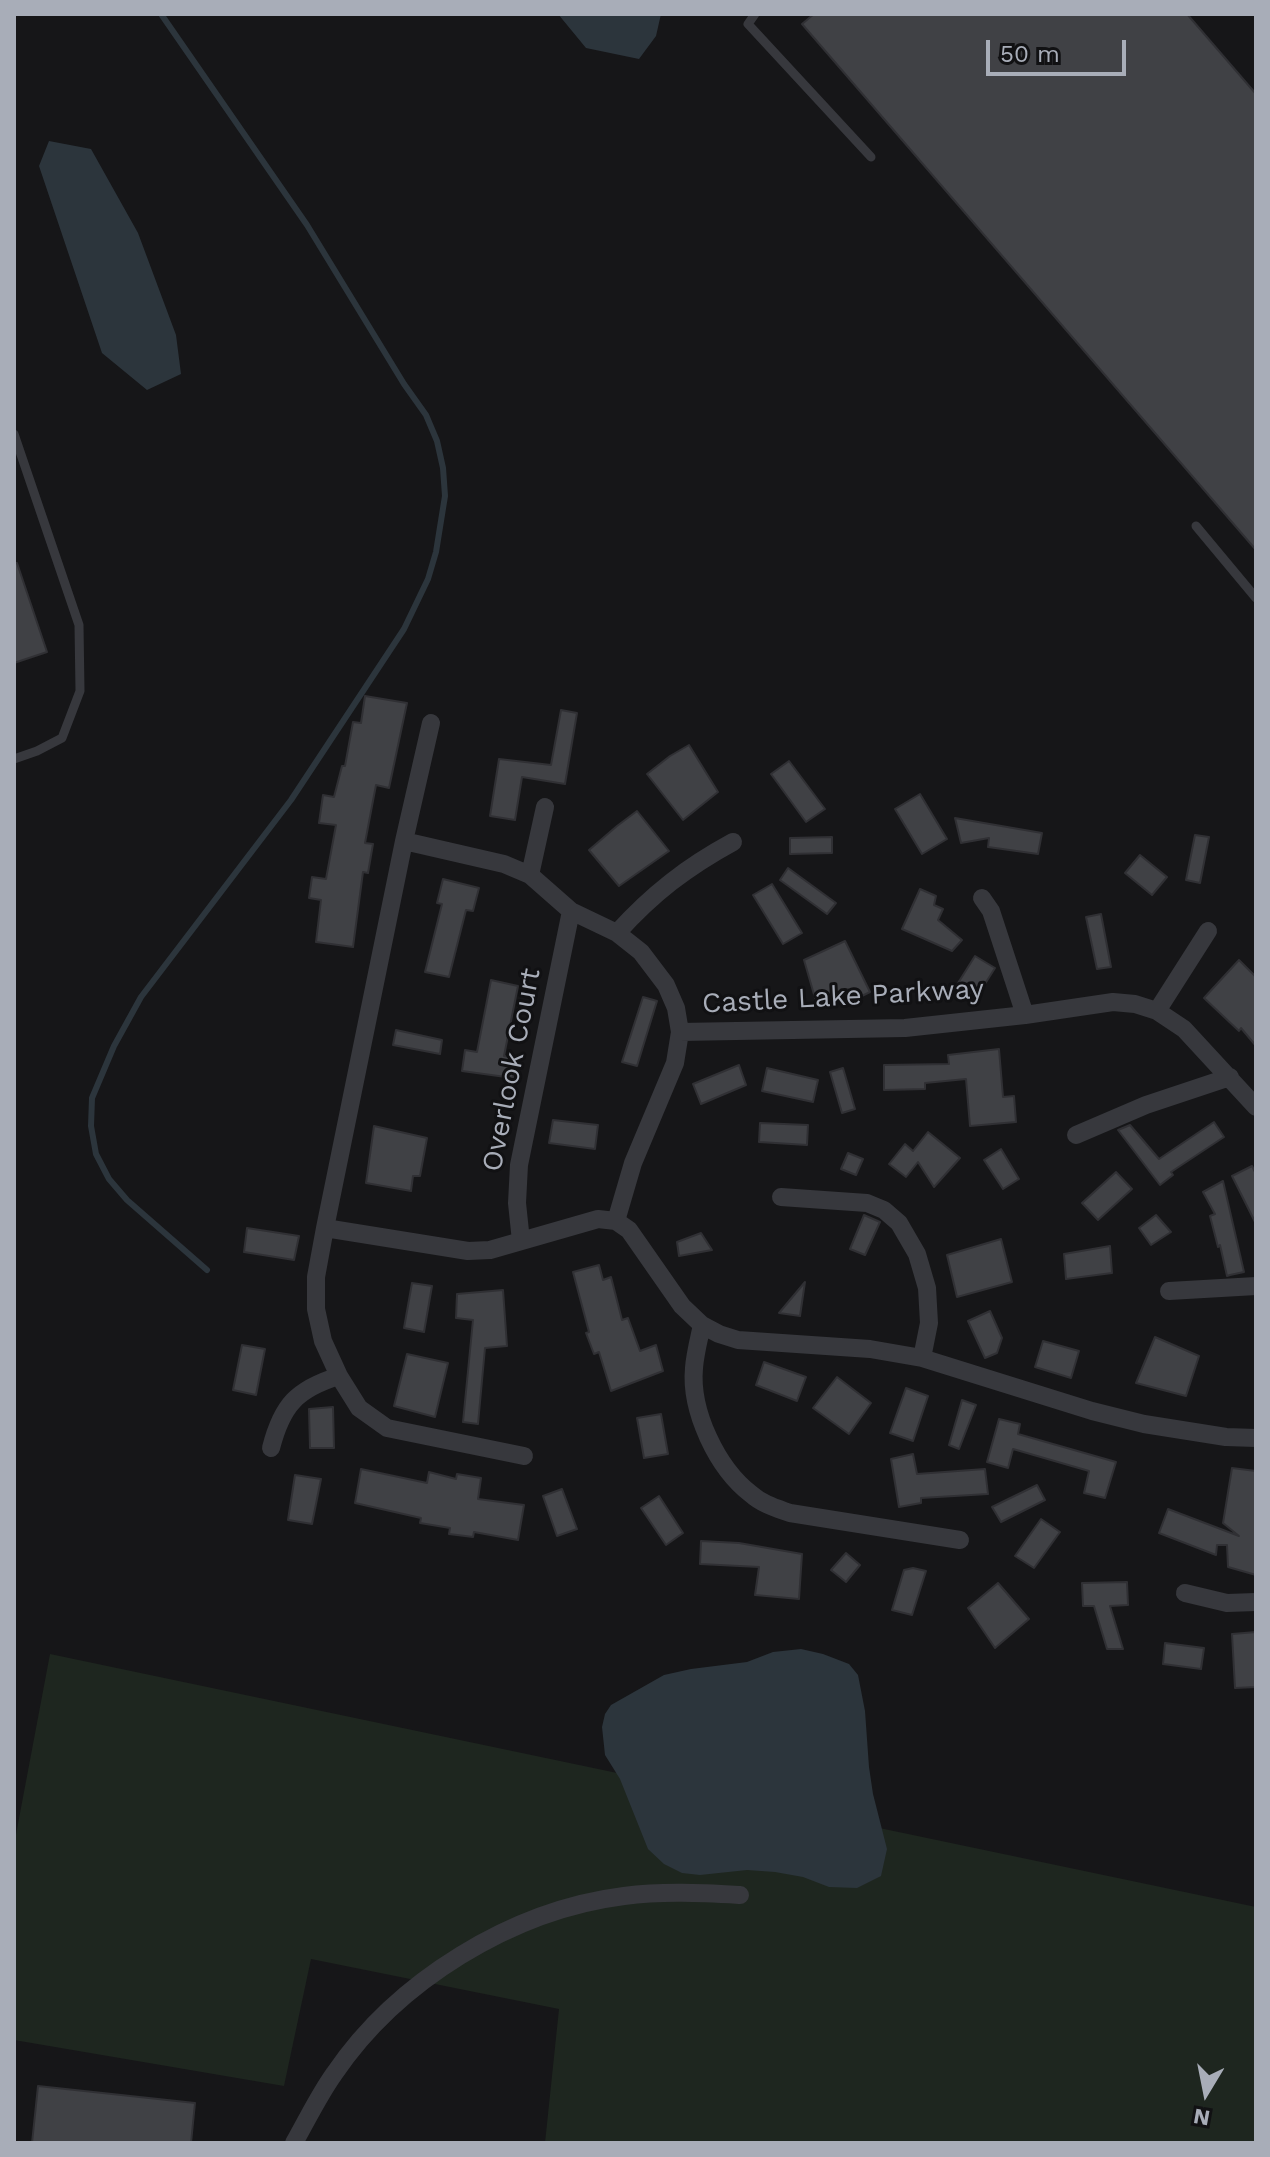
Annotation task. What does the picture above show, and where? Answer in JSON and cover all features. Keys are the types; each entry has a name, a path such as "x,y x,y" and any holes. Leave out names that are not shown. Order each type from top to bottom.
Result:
{"street":[{"path":"431,723 325,1228 316,1277 316,1309 323,1341 339,1376 359,1408 387,1428 524,1456"},
{"path":"530,875 545,807"},
{"path":"404,841 504,864 530,875 571,911 617,933 641,952 666,985 676,1008 680,1032 675,1063 633,1163 616,1221"},
{"path":"617,933 642,905 673,878 733,842"},
{"path":"982,898 991,911 1025,1015"},
{"name":"Overlook Court","path":"521,1241 517,1203 519,1165 571,911"},
{"path":"1157,1011 1208,931"},
{"name":"Castle Lake Parkway","path":"680,1032 905,1028 1113,1002 1135,1004 1157,1011 1184,1029 1256,1107"},
{"path":"1076,1135 1146,1105 1230,1077"},
{"path":"781,1197 867,1203 884,1210 899,1223 917,1254 927,1288 929,1323 922,1358"},
{"path":"325,1228 468,1251 490,1250 598,1219 616,1221 629,1230 682,1306 702,1325 719,1334 738,1340 870,1349 922,1358 1144,1424 1226,1437 1256,1438"},
{"path":"1169,1291 1256,1286"},
{"path":"702,1325 693,1370 699,1416 718,1458 751,1494 768,1506 790,1513 960,1540"},
{"path":"271,1448 277,1424 292,1401 316,1383 339,1376"},
{"path":"1185,1593 1227,1603 1256,1602"},
{"path":"294,2143 333,2074 366,2034 408,1992 456,1957 508,1929 564,1909 622,1896 681,1891 740,1895"}],"lane":[{"path":"755,14 748,24 871,157"},
{"path":"14,434 79,625 80,691 62,738 14,759"},
{"path":"1196,526 1256,598"}],"shaded area":[{"path":"558,14 661,14 656,36 639,59 586,48"},
{"path":"49,141 91,149 138,233 176,335 181,374 147,390 102,353 39,166"},
{"path":"801,1649 849,1664 858,1675 865,1711 873,1794 887,1849 881,1876 857,1888 829,1887 803,1877 775,1872 747,1870 700,1875 682,1873 664,1864 648,1849 620,1779 605,1755 602,1727 605,1714 611,1705 664,1675 747,1662 773,1652"},
{"path":"50,1654 1256,1907 1256,2143 545,2143 559,2009 311,1959 284,2086 14,2040 14,1845"}],"building":[{"path":"814,14 1187,14 1256,94 1256,550 802,24"},
{"path":"14,563 17,563 47,652 14,663"},
{"path":"365,696 407,703 389,788 376,785 365,843 373,844 368,873 363,872 353,947 316,942 321,900 309,898 312,877 326,879 336,825 319,823 323,795 334,797 342,766 345,766 353,722 361,723"},
{"path":"561,710 577,713 565,784 522,777 515,820 490,816 499,759 551,765"},
{"path":"689,745 718,792 683,820 647,774"},
{"path":"789,761 825,809 806,822 771,774"},
{"path":"920,794 947,839 922,854 895,809"},
{"path":"637,811 669,851 619,886 589,850"},
{"path":"955,818 1042,833 1038,854 988,847 989,838 961,843"},
{"path":"1195,835 1209,837 1200,883 1186,880"},
{"path":"832,837 832,853 790,854 790,838"},
{"path":"1140,855 1167,877 1152,895 1125,873"},
{"path":"788,868 836,903 827,914 780,880"},
{"path":"443,879 479,888 473,911 466,910 449,977 425,972 442,904 437,903"},
{"path":"772,884 802,933 783,944 753,895"},
{"path":"920,889 936,896 934,905 943,909 938,920 962,940 952,951 902,929"},
{"path":"1101,914 1111,967 1097,969 1086,917"},
{"path":"845,941 870,992 854,1000 848,989 815,998 804,960"},
{"path":"975,956 995,968 973,1003 953,991"},
{"path":"1239,960 1256,977 1256,1046 1241,1028 1239,1031 1204,998"},
{"path":"491,980 518,986 504,1056 516,1058 513,1078 462,1071 465,1050 477,1052"},
{"path":"643,997 657,1001 637,1066 622,1062"},
{"path":"396,1030 442,1040 440,1054 393,1045"},
{"path":"999,1049 1003,1097 1014,1096 1016,1122 970,1126 966,1079 925,1083 925,1089 884,1090 884,1065 949,1064 948,1055"},
{"path":"739,1065 746,1085 701,1104 693,1084"},
{"path":"767,1068 818,1080 813,1102 762,1091"},
{"path":"843,1068 855,1109 842,1113 830,1072"},
{"path":"553,1120 598,1125 595,1149 549,1143"},
{"path":"1214,1122 1224,1137 1171,1172 1173,1175 1160,1185 1118,1130 1130,1125 1159,1159"},
{"path":"760,1123 808,1125 807,1145 759,1142"},
{"path":"374,1126 427,1138 420,1176 413,1176 411,1191 366,1183"},
{"path":"928,1132 960,1158 934,1187 918,1162 906,1177 889,1164 905,1144 913,1151"},
{"path":"1001,1149 1019,1179 1003,1189 984,1160"},
{"path":"848,1153 863,1159 856,1175 841,1169"},
{"path":"1252,1166 1256,1174 1256,1224 1232,1176"},
{"path":"1116,1172 1132,1189 1098,1220 1082,1203"},
{"path":"1223,1181 1244,1272 1227,1276 1210,1216 1215,1214 1203,1192"},
{"path":"864,1215 880,1222 865,1255 850,1249"},
{"path":"1156,1215 1171,1232 1151,1245 1139,1228"},
{"path":"247,1228 299,1236 294,1260 244,1252"},
{"path":"701,1233 712,1250 679,1256 677,1242"},
{"path":"1001,1239 1012,1282 957,1297 947,1255"},
{"path":"1110,1246 1112,1273 1066,1279 1064,1254"},
{"path":"599,1265 603,1280 611,1277 622,1320 628,1318 640,1351 656,1345 663,1371 611,1391 599,1352 594,1354 586,1333 589,1332 573,1272"},
{"path":"805,1282 800,1316 779,1313"},
{"path":"412,1283 432,1286 424,1332 404,1328"},
{"path":"503,1290 507,1346 485,1348 478,1424 463,1422 473,1320 456,1318 457,1294"},
{"path":"990,1311 1002,1338 997,1353 985,1358 968,1321"},
{"path":"1155,1337 1199,1356 1186,1396 1136,1383"},
{"path":"1043,1341 1079,1351 1071,1378 1035,1367"},
{"path":"242,1345 265,1349 256,1395 233,1390"},
{"path":"407,1354 448,1363 435,1417 394,1406"},
{"path":"764,1362 806,1377 797,1401 756,1385"},
{"path":"837,1377 871,1403 849,1434 813,1408"},
{"path":"906,1388 928,1396 913,1441 890,1433"},
{"path":"962,1400 976,1405 959,1449 949,1445"},
{"path":"333,1407 334,1448 310,1448 309,1409"},
{"path":"661,1414 668,1454 644,1458 637,1418"},
{"path":"999,1419 1020,1424 1018,1434 1116,1462 1105,1498 1084,1493 1089,1471 1013,1449 1008,1468 987,1462"},
{"path":"913,1454 917,1474 985,1469 988,1494 921,1498 921,1503 899,1507 891,1459"},
{"path":"1232,1468 1256,1471 1256,1575 1228,1567 1227,1545 1217,1545 1216,1555 1159,1533 1168,1509 1239,1536 1223,1523"},
{"path":"361,1469 427,1483 429,1472 456,1479 457,1474 481,1478 478,1499 524,1505 518,1540 474,1532 473,1537 449,1534 450,1528 420,1523 421,1518 355,1503"},
{"path":"295,1475 321,1479 312,1524 288,1520"},
{"path":"1037,1485 1045,1500 1001,1522 992,1507"},
{"path":"562,1489 577,1529 557,1536 543,1496"},
{"path":"659,1496 683,1533 666,1545 641,1508"},
{"path":"1041,1519 1060,1532 1034,1568 1015,1556"},
{"path":"701,1541 739,1543 802,1554 799,1599 755,1595 759,1567 700,1564"},
{"path":"846,1553 860,1565 846,1582 831,1570"},
{"path":"913,1568 926,1571 912,1615 892,1610 904,1570"},
{"path":"1127,1582 1128,1605 1110,1606 1123,1649 1107,1649 1094,1606 1083,1606 1082,1583"},
{"path":"998,1583 1029,1619 995,1648 968,1608"},
{"path":"1256,1632 1256,1687 1235,1688 1232,1634"},
{"path":"1165,1643 1204,1648 1201,1669 1163,1664"},
{"path":"38,2086 195,2103 191,2143 32,2143"}],"waterway":[{"path":"161,14 307,225 426,415 437,441 445,496 436,552 428,579 404,629 291,800 141,997 114,1046 92,1098 91,1126 96,1154 109,1179 127,1200 207,1270"}]}
